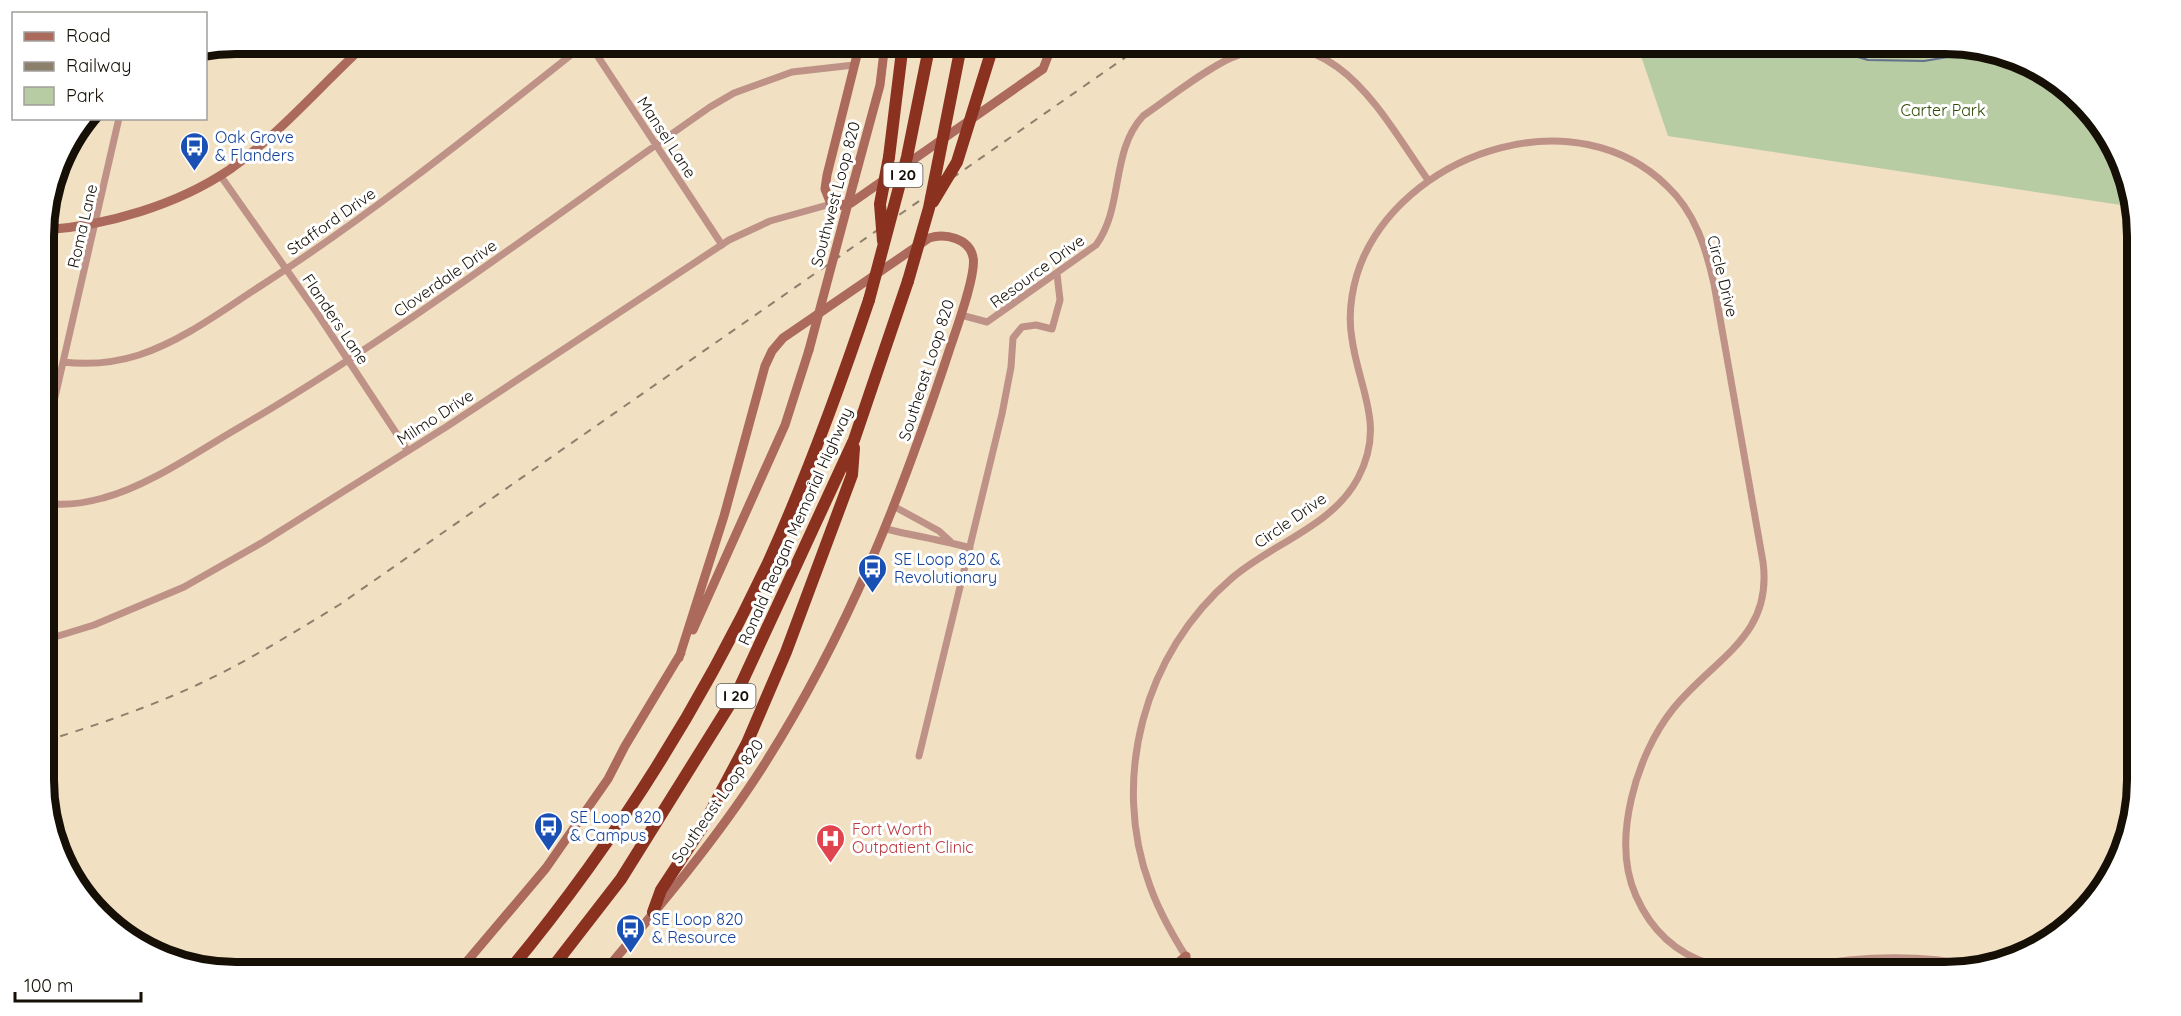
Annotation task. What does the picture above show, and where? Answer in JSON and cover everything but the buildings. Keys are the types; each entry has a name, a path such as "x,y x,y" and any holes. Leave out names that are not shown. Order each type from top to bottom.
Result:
{"highway":[{"path":"884,251 880,204 889,156 902,54"},
{"name":"Ronald Reagan Memorial Highway","path":"515,962 625,814 700,693 767,564 815,453 869,300 884,251 907,157 927,54"},
{"name":"Ronald Reagan Memorial Highway","path":"557,962 621,879 737,693 854,440 908,281 929,208 960,54"},
{"path":"929,208 957,162 991,54"},
{"path":"653,912 662,890 725,787 767,698 852,475 854,440"}],"main road":[{"path":"54,228 97,222 162,203 219,175 262,143 356,54"},
{"path":"857,54 825,189 831,204 837,206 851,203 1043,69 1049,54"},
{"name":"Southwest Loop 820","path":"809,350 880,85 884,54"},
{"name":"Southeast Loop 820","path":"612,962 718,830 762,768 847,618 895,507 961,315 974,265 973,256 960,241 939,235 919,244 783,338 772,351 765,366 711,562 678,658"},
{"name":"Southeast Loop 820","path":"466,962 546,868 608,779 625,746 678,658 708,600 785,425 809,350"},
{"path":"1179,962 1186,956"}],"street":[{"name":"Stafford Drive","path":"63,362 88,365 112,361 139,355 168,344 335,237 575,54"},
{"name":"Mansel Lane","path":"595,54 722,245"},
{"name":"Resource Drive","path":"961,315 987,322 1096,245 1103,236 1124,148 1133,126 1143,116 1228,59 1242,54"},
{"name":"Resource Drive","path":"1312,54 1339,65 1360,85 1428,180"},
{"name":"Cloverdale Drive","path":"54,503 77,503 104,498 126,489 295,395 655,145 734,93 792,72 854,65"},
{"name":"Roma Lane","path":"54,401 119,120"},
{"name":"Circle Drive","path":"1190,962 1160,910 1149,885 1136,832 1132,784 1134,760 1145,710 1164,664 1183,632 1207,602 1252,563 1326,515 1359,477 1367,457 1372,423 1370,407 1352,340 1351,305 1362,260 1373,237 1390,214 1428,180 1460,162 1512,144 1541,141 1589,144 1632,160 1666,185 1691,216 1708,260 1763,562 1764,591 1755,622 1744,639 1673,709 1644,762 1627,819 1625,845 1627,870 1642,910 1659,933 1676,949 1706,962"},
{"name":"Flanders Lane","path":"219,175 286,269 408,451"},
{"name":"Milmo Drive","path":"54,637 94,625 184,587 263,542 408,451 741,233 770,221 831,204"},
{"path":"919,756 1002,414 1011,367 1013,338 1022,327 1036,325 1052,329 1060,300 1057,274"},
{"path":"895,507 939,531 950,541"},
{"path":"886,530 936,541 950,541 970,548"},
{"name":"Circle Drive","path":"1839,962 1886,957 1956,962"}],"green space":[{"name":"Carter Park","path":"1640,54 1945,54 1981,57 2015,68 2036,78 2074,107 2103,145 2121,189 2124,205 1668,136"}],"waterway":[{"path":"1848,54 1868,60 1924,61 1959,55"}],"railway":[{"path":"54,738 123,715 199,684 253,656 339,605 1130,54"}],"place":[{"name":"Oak Grove & Flanders","path":"194,172"},
{"name":"SE Loop 820 & Revolutionary","path":"873,594"},
{"name":"SE Loop 820 & Campus","path":"549,852"},
{"name":"Fort Worth Outpatient Clinic","path":"831,864"},
{"name":"SE Loop 820 & Resource","path":"631,954"}]}
